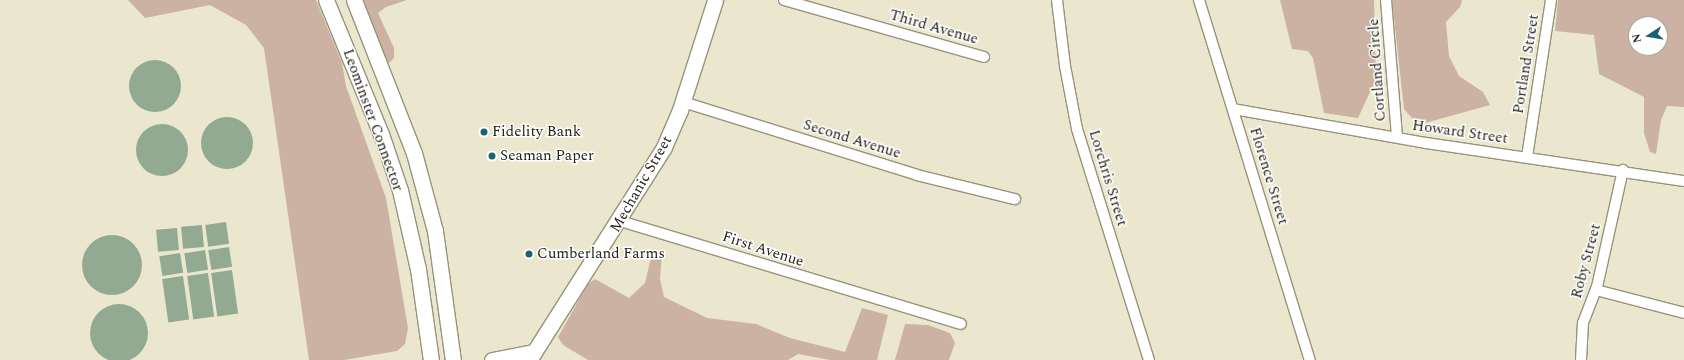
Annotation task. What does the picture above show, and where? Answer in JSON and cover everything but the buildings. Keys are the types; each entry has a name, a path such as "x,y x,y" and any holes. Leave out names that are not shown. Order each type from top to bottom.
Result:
{"main road":[{"name":"Leominster Connector","path":"326,0 381,134 400,190 418,269 431,360"},
{"name":"Leominster Connector","path":"354,0 414,153 435,231 453,360"},
{"name":"Mechanic Street","path":"492,360 532,356 620,221 661,153 683,102 715,0"}],"street":[{"name":"Third Avenue","path":"784,0 984,57"},
{"name":"Lorchris Street","path":"1057,0 1077,129 1149,360"},
{"name":"Florence Street","path":"1199,0 1310,360"},
{"name":"Cortland Circle","path":"1386,0 1397,137"},
{"name":"Portland Street","path":"1527,157 1551,0"},
{"name":"Second Avenue","path":"683,102 917,175 1015,198"},
{"name":"Howard Street","path":"1233,109 1397,137 1623,170 1684,181"},
{"name":"Roby Street","path":"1581,360 1583,323 1596,290 1623,170"},
{"name":"First Avenue","path":"620,221 897,306 961,324"},
{"path":"1596,290 1684,313"}],"shaded area":[{"path":"128,0 316,0 342,63 346,86 386,198 408,328 405,344 397,351 344,360 309,360 264,48 246,25 210,5 145,18"},
{"path":"358,0 407,0 386,7 378,13 394,48 394,58 389,63 385,64"},
{"path":"1280,0 1374,0 1376,79 1358,118 1324,113 1313,58 1308,51 1292,49"},
{"path":"1392,0 1462,0 1460,7 1446,22 1449,56 1459,76 1483,92 1490,105 1418,125 1404,109"},
{"path":"1558,0 1684,0 1684,107 1667,106 1661,120 1656,154 1650,152 1644,133 1644,97 1599,74 1594,35 1555,31"},
{"path":"155,60 165,62 173,68 179,76 181,86 179,96 173,104 165,110 155,112 145,110 137,104 131,96 129,86 131,76 137,68 145,62"},
{"path":"227,117 237,119 245,125 251,133 253,143 251,153 245,161 237,167 227,169 217,167 209,161 203,153 201,143 203,133 209,125 217,119"},
{"path":"162,124 172,126 180,132 186,140 188,150 186,160 180,168 172,174 162,176 152,174 144,168 138,160 136,150 138,140 144,132 152,126"},
{"path":"226,222 229,244 208,247 205,225"},
{"path":"202,225 204,247 183,249 181,227"},
{"path":"177,228 179,250 158,252 156,230"},
{"path":"112,235 129,240 137,248 142,265 137,282 129,290 112,295 95,290 87,282 82,265 87,248 95,240"},
{"path":"229,247 232,267 211,270 208,250"},
{"path":"205,250 208,270 187,273 184,253"},
{"path":"662,252 660,279 664,297 707,318 756,324 790,338 845,352 862,308 888,315 877,360 830,360 798,354 788,360 588,360 563,345 558,337 588,284 595,279 629,298 645,283 652,254"},
{"path":"180,253 183,273 162,276 159,256"},
{"path":"232,270 238,314 217,316 211,273"},
{"path":"208,273 214,317 193,319 187,276"},
{"path":"183,276 189,320 168,322 162,279"},
{"path":"113,304 125,304 140,312 148,327 148,339 140,354 125,362 113,362 98,354 90,339 90,327 98,312"},
{"path":"905,324 928,325 950,333 955,343 949,360 895,360"}],"place":[{"name":"Fidelity Bank","path":"484,132"},
{"name":"Seaman Paper","path":"492,156"},
{"name":"Cumberland Farms","path":"529,254"}]}
